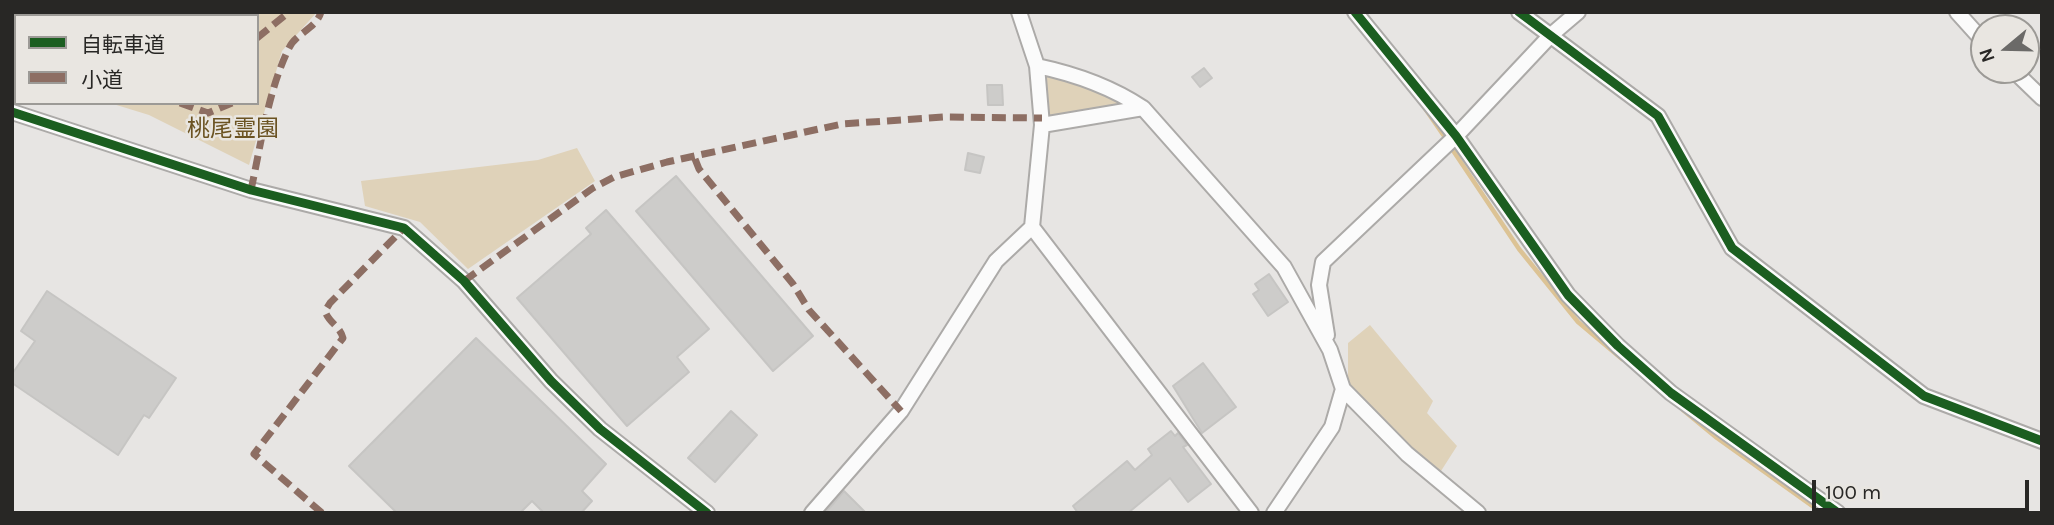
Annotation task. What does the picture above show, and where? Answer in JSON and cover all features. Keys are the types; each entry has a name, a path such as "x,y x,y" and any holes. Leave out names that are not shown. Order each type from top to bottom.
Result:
{"street":[{"path":"812,513 901,411 996,261 1032,227 1042,125 1037,66 1019,12"},
{"path":"1355,12 1456,136 1568,295 1618,346 1671,393 1838,513"},
{"path":"1519,12 1658,116 1731,248 1924,396 2042,441"},
{"path":"1330,350 1319,285 1323,262 1456,136 1551,35 1578,12"},
{"path":"1957,12 1970,26"},
{"path":"1037,66 1073,74 1122,93 1143,107 1284,267 1306,302 1330,350 1343,389 1407,454 1478,513"},
{"path":"2028,84 2042,98"},
{"path":"1042,125 1143,107"},
{"path":"12,112 251,190 404,228 439,256 551,381 600,429 707,513"},
{"path":"1032,227 1251,513"},
{"path":"1274,513 1332,427 1343,389"}],"green space":[{"name":"桃尾霊園","path":"12,12 317,12 282,51 249,165 149,115 116,105 259,105 259,14 14,14 12,75"},
{"path":"1055,74 1130,105 1045,119 1042,75"},
{"path":"577,148 595,181 468,269 420,222 365,206 361,181 538,160"},
{"path":"1370,325 1433,401 1427,413 1457,446 1441,471 1348,395 1348,343"}],"building":[{"path":"1204,68 1212,78 1200,87 1192,77"},
{"path":"987,85 1002,85 1003,105 988,105"},
{"path":"968,153 984,157 980,173 965,170"},
{"path":"676,176 813,336 773,371 636,211"},
{"path":"606,210 709,329 677,357 689,372 627,426 517,298 591,234 586,228"},
{"path":"1269,274 1288,302 1268,316 1253,294 1259,290 1255,284"},
{"path":"47,291 176,378 149,418 144,415 118,455 12,383 12,374 35,341 21,331"},
{"path":"476,338 606,464 582,491 592,501 581,513 544,513 532,501 520,513 397,513 349,466"},
{"path":"1203,363 1236,407 1202,433 1173,386"},
{"path":"731,411 757,435 715,482 688,458"},
{"path":"1171,431 1175,436 1178,433 1187,445 1183,447 1211,484 1188,502 1170,478 1128,513 1078,513 1073,506 1127,461 1135,470 1152,455 1148,449"},
{"path":"844,491 866,513 825,513"}],"waterway":[{"path":"1424,107 1444,136"},
{"path":"1452,149 1519,249 1578,322 1622,359"},
{"path":"1683,410 1717,438 1822,513"}],"marked path":[{"path":"259,36 289,12"},
{"path":"251,190 266,118 282,65 292,43 315,23 321,12"},
{"path":"186,105 208,113 227,105"},
{"path":"464,281 593,188 614,177 667,162 842,124 944,117 1042,118"},
{"path":"695,159 699,169 793,284 809,310 901,411"},
{"path":"322,513 254,454 343,338 325,311 330,303 404,228"}],"cycle path":[{"path":"1355,12 1456,136 1568,295 1618,346 1671,393 1838,513"},
{"path":"1519,12 1658,116 1732,248 1924,396 2042,441"},
{"path":"12,112 251,190 404,228 464,281 551,381 600,429 707,513"}]}
